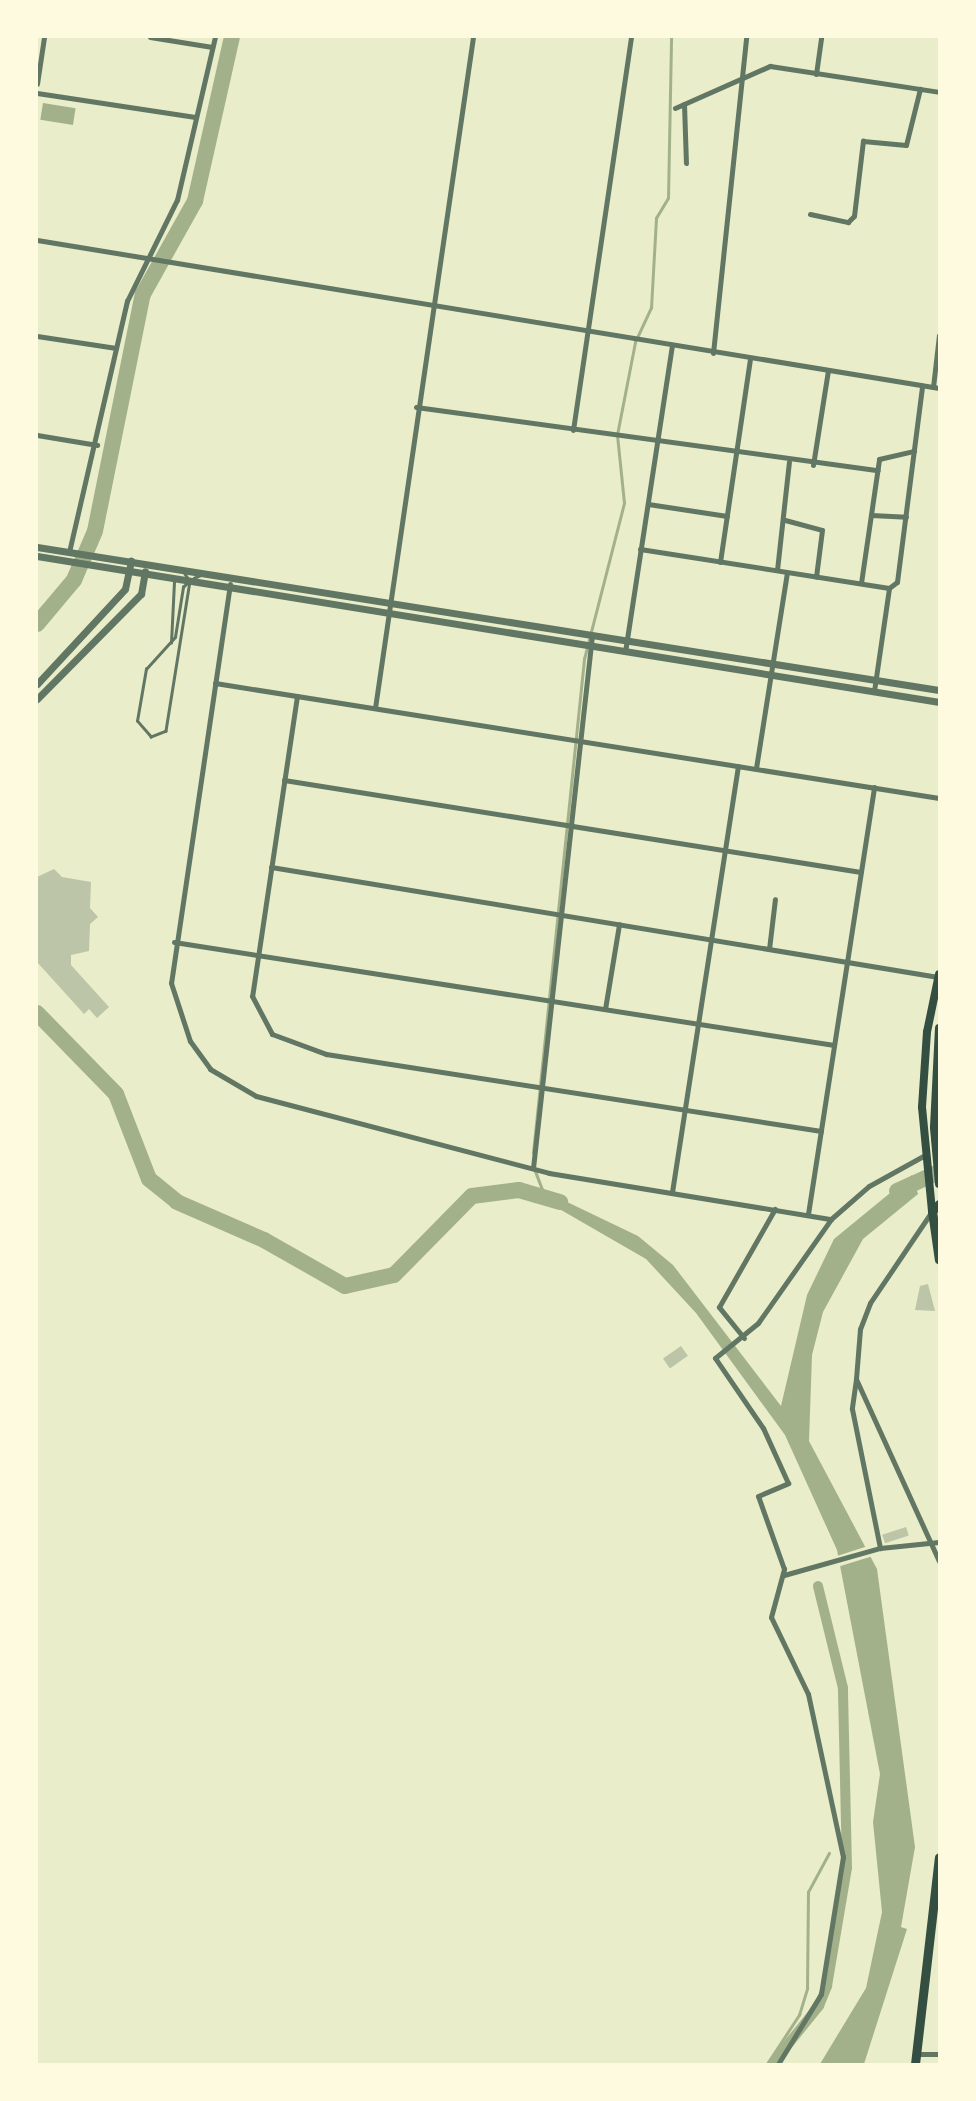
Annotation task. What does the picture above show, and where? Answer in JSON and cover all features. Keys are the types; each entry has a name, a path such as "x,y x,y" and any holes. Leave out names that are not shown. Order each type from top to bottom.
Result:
{"highway":[{"path":"934,1205 939,1260"},
{"path":"915,2064 935,1926 939,1857"}],"main road":[{"path":"934,1205 925,1155 927,1032 939,976"},
{"path":"939,1032 936,1159 939,1184"}],"street":[{"path":"37,84 44,37"},
{"path":"150,37 212,47"},
{"path":"71,552 97,445 116,348 145,259 177,200 215,37"},
{"path":"375,708 416,407 473,37"},
{"path":"573,430 631,37"},
{"path":"713,352 746,37"},
{"path":"816,74 821,37"},
{"path":"675,108 770,66 939,92"},
{"path":"810,214 848,222 854,216 863,142 906,145 920,89"},
{"path":"37,93 195,117"},
{"path":"684,104 686,163"},
{"path":"37,240 432,308 936,388 939,335"},
{"path":"37,336 116,348"},
{"path":"625,652 659,443 671,346"},
{"path":"720,562 750,358"},
{"path":"813,465 828,370"},
{"path":"640,549 888,588 897,582 922,386"},
{"path":"416,407 813,465 878,470"},
{"path":"37,435 97,445"},
{"path":"861,583 881,456 914,451"},
{"path":"777,570 785,520 789,461"},
{"path":"648,504 727,516"},
{"path":"872,515 906,517"},
{"path":"785,520 822,530 816,576"},
{"path":"37,547 232,576 939,691"},
{"path":"37,556 939,702"},
{"path":"37,684 125,589 131,561"},
{"path":"37,699 141,594 146,564"},
{"path":"756,768 786,572"},
{"path":"232,576 174,942 177,1010 198,1056 222,1080 256,1096 533,1168 831,1219"},
{"path":"873,691 888,588"},
{"path":"533,1168 593,635"},
{"path":"215,683 939,797"},
{"path":"297,696 252,996 260,1018 291,1045 821,1131"},
{"path":"672,1192 738,766"},
{"path":"284,780 860,872"},
{"path":"808,1213 873,787"},
{"path":"271,867 939,976"},
{"path":"769,949 775,899"},
{"path":"605,1009 619,924"},
{"path":"174,942 834,1045"},
{"path":"927,1032 939,1032"},
{"path":"778,2064 812,2014 836,1917 840,1841 808,1694 772,1617 785,1575 758,1496 788,1483 763,1428 715,1358 744,1338 831,1219 869,1186 925,1155"},
{"path":"877,1548 852,1409 860,1329 870,1303 934,1205"},
{"path":"744,1338 719,1307 775,1209"},
{"path":"856,1379 939,1561"},
{"path":"785,1575 877,1548 939,1542"},
{"path":"916,2054 939,2054"}],"lane":[{"path":"173,568 190,581"},
{"path":"190,581 166,731 151,737 137,721 146,669 171,643 190,581 206,572"},
{"path":"171,578 177,587 171,643"}],"shaded area":[{"path":"43,103 76,108 73,125 40,120"},
{"path":"912,1175 918,1194 863,1239 823,1312 812,1355 809,1441 877,1569 915,1847 901,1927 907,1929 864,2064 820,2064 866,1988 882,1912 873,1822 880,1774 837,1550 785,1435 696,1313 646,1259 549,1203 540,1189 638,1236 673,1265 781,1406 807,1295 834,1239"}],"pier":[{"path":"868,1546 873,1556 834,1568 834,1557"}],"building":[{"path":"54,869 62,877 91,882 90,908 98,917 90,924 89,951 71,955 71,965 109,1007 97,1018 89,1009 84,1014 37,962 37,877"},
{"path":"928,1284 935,1311 915,1310 920,1286"},
{"path":"681,1346 688,1356 670,1368 663,1359"},
{"path":"906,1527 909,1536 885,1543 882,1535"}],"waterway":[{"path":"37,624 74,580 95,531 143,294 195,201 232,37"},
{"path":"533,1153 584,659 624,503 617,435 635,342 651,308 656,218 668,198 671,37"},
{"path":"37,1013 116,1094 149,1179 177,1202 264,1240 345,1286 394,1275 472,1196 519,1190 560,1202"},
{"path":"535,1170 544,1193"},
{"path":"897,1191 939,1172"},
{"path":"772,2064 819,2006 827,1986 847,1868 843,1688 818,1586"},
{"path":"767,2064 799,2015 807,1988 808,1892 829,1853"}]}
